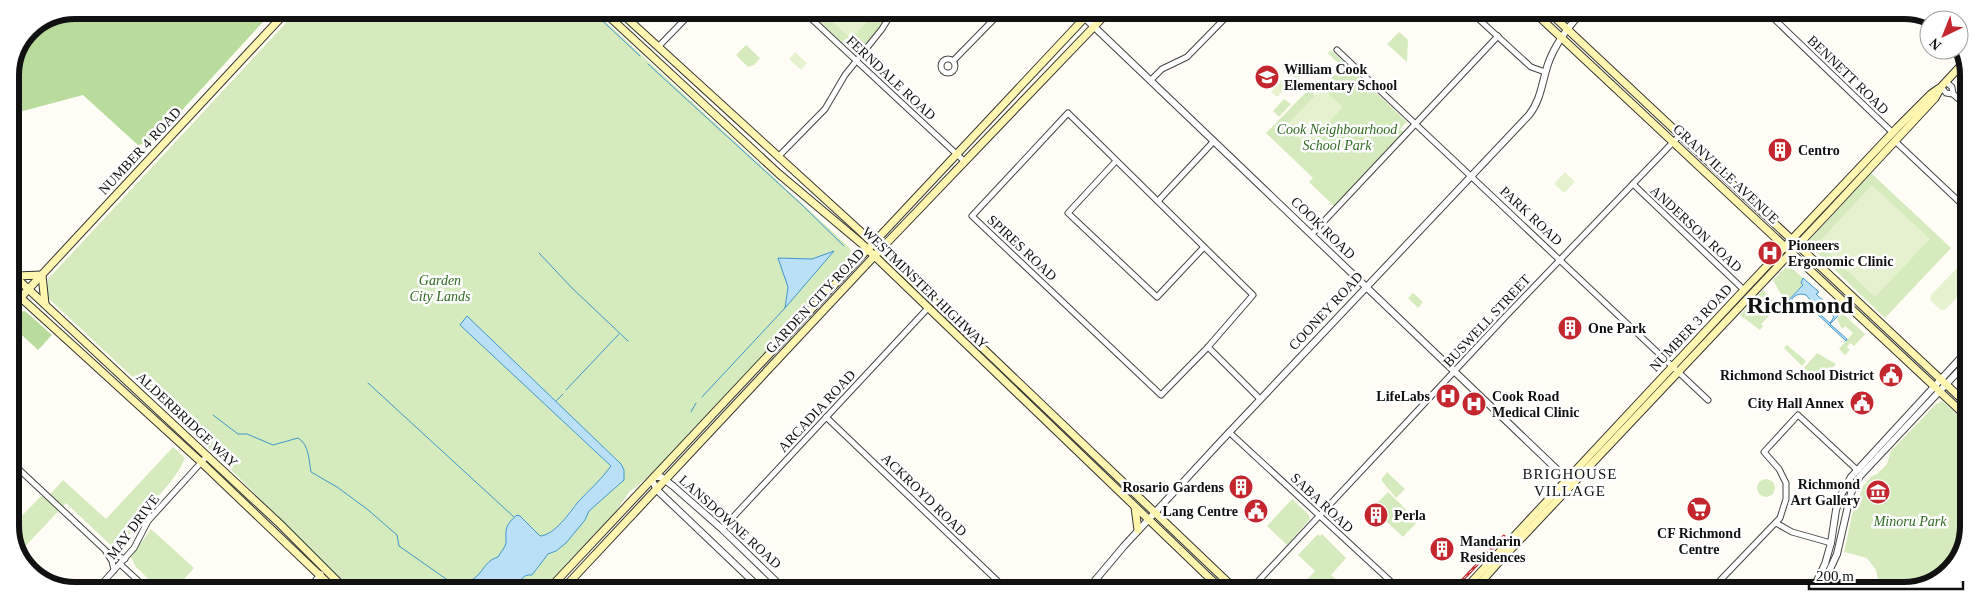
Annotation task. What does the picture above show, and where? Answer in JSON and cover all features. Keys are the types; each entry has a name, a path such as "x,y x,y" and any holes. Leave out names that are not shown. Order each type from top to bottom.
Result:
{"main road":[{"name":"NUMBER 4 ROAD","path":"21,298 280,19"},
{"name":"WESTMINSTER HIGHWAY","path":"612,19 778,174 868,250 1214,582"},
{"name":"WESTMINSTER HIGHWAY","path":"628,19 880,250 1154,514 1227,582"},
{"name":"GARDEN CITY ROAD","path":"556,582 1084,19"},
{"name":"GARDEN CITY ROAD","path":"570,582 874,256 1102,19"},
{"name":"GRANVILLE AVENUE","path":"1542,19 1960,410"},
{"name":"GRANVILLE AVENUE","path":"1556,19 1960,397"},
{"path":"650,55 658,47"},
{"name":"NUMBER 3 ROAD","path":"1481,582 1679,372 1795,242 1893,139 1931,94 1944,84 1959,67"},
{"name":"NUMBER 3 ROAD","path":"1471,582 1744,290 1789,250"},
{"path":"19,275 27,277 42,275 45,304"},
{"name":"ALDERBRIDGE WAY","path":"19,280 280,524 329,582"},
{"name":"ALDERBRIDGE WAY","path":"21,298 322,573 335,582"},
{"path":"1135,506 1138,530"}],"street":[{"path":"658,47 685,19"},
{"name":"FERNDALE ROAD","path":"812,19 964,162"},
{"path":"778,158 824,109 856,60 888,19"},
{"path":"953,60 994,19"},
{"name":"COOK ROAD","path":"1086,19 1573,484"},
{"path":"1150,80 1162,69 1187,57 1225,19"},
{"path":"1480,19 1531,67 1545,72"},
{"name":"COONEY ROAD","path":"1094,582 1148,519 1533,110 1538,101 1552,52 1576,19"},
{"name":"BENNETT ROAD","path":"1774,19 1893,139 1960,202"},
{"path":"1312,234 1498,36"},
{"name":"PARK ROAD","path":"1337,50 1708,400"},
{"path":"1944,84 1946,93 1954,94 1960,100"},
{"name":"SPIRES ROAD","path":"1068,113 1158,201 1253,294 1208,347 1161,394 972,216 1068,113"},
{"name":"BUSWELL STREET","path":"1258,582 1456,372 1505,317 1680,135"},
{"path":"1158,201 1214,141"},
{"path":"1116,161 1068,213 1157,297 1204,247"},
{"name":"ANDERSON ROAD","path":"1633,184 1744,290"},
{"name":"ARCADIA ROAD","path":"722,529 928,308"},
{"path":"1208,347 1260,399"},
{"path":"1944,381 1960,360"},
{"path":"1816,582 1825,564 1831,544 1836,510 1841,495 1856,469 1944,381 1960,368"},
{"path":"1824,582 1837,554 1851,493 1860,476 1937,388"},
{"path":"1719,582 1780,518 1784,505 1786,483 1779,469 1764,452 1798,415 1856,469"},
{"name":"ACKROYD ROAD","path":"826,417 998,582"},
{"name":"SABA ROAD","path":"1229,432 1391,582"},
{"name":"MAY DRIVE","path":"103,582 125,559 141,538 148,521 207,456"},
{"path":"19,470 104,550 112,561 114,570"},
{"name":"LANSDOWNE ROAD","path":"754,582 657,490 653,478 661,477 666,480 722,529 777,582"},
{"path":"1776,523 1792,532 1831,544"},
{"path":"104,550 125,559"},
{"path":"120,564 140,582"},
{"path":"314,582 322,573"}],"green space":[{"path":"75,19 266,19 152,143 138,145 83,95 23,111 20,108 19,75 23,54 35,35 54,23"},
{"name":"Garden City Lands","path":"290,19 603,19 850,248 852,255 817,297 655,472 629,492 614,514 550,582 344,582 219,458 47,297 46,290 49,278"},
{"path":"817,19 885,19 860,54 856,55"},
{"path":"836,19 870,19 851,39 833,22"},
{"path":"1399,32 1408,40 1407,62 1387,44"},
{"path":"746,45 760,58 754,65 748,67 736,55"},
{"name":"Cook Neighbourhood School Park","path":"1331,50 1407,122 1400,129 1404,132 1335,207 1309,182 1313,178 1266,133 1309,89 1315,95 1342,67 1328,53"},
{"path":"795,52 807,63 801,70 789,59"},
{"path":"1294,74 1300,76 1295,92 1289,90"},
{"path":"1282,80 1287,87 1277,97 1271,92"},
{"path":"1322,88 1343,107 1307,146 1286,126"},
{"path":"1284,99 1291,104 1279,117 1273,111"},
{"path":"1565,172 1575,182 1564,193 1554,184"},
{"path":"1871,173 1951,248 1885,318 1807,243"},
{"path":"1872,185 1930,239 1875,297 1818,243"},
{"path":"1788,265 1803,278 1801,283 1803,285 1786,303 1773,280"},
{"path":"1960,266 1960,294 1945,310 1941,310 1931,301 1930,296"},
{"path":"1763,290 1779,306 1776,309 1772,306 1771,308 1774,311 1761,324 1763,326 1760,330 1740,315"},
{"path":"1413,293 1423,302 1418,308 1408,298"},
{"path":"25,311 52,335 38,350 19,332 19,312"},
{"path":"1842,313 1865,334 1854,346 1850,343 1847,347 1850,350 1845,355 1839,349 1853,333 1845,326 1842,329 1837,319"},
{"path":"1787,345 1806,361 1802,366 1784,348"},
{"path":"1817,353 1836,364 1819,382 1804,368"},
{"name":"Minoru Park","path":"1942,401 1960,417 1960,533 1958,540 1951,557 1938,571 1929,576 1915,581 1880,582 1876,570 1867,558 1844,552 1852,515 1863,486 1887,464 1891,451 1936,404"},
{"path":"173,447 185,458 172,480 140,517 120,549 116,550 66,503 24,548 20,537 19,519 41,496 47,498 63,480 106,519"},
{"path":"1387,472 1405,489 1396,498 1381,480"},
{"path":"1766,479 1772,482 1775,488 1772,494 1766,497 1760,494 1757,488 1760,482"},
{"path":"1388,492 1418,521 1403,537 1386,521 1380,527 1366,514"},
{"path":"1292,499 1308,514 1310,519 1287,545 1267,526"},
{"path":"151,529 194,568 181,582 152,582 136,567 131,557"},
{"path":"1318,534 1320,536 1322,534 1346,558 1331,575 1339,582 1305,582 1315,571 1298,555"}],"water":[{"path":"834,251 785,308 788,287 778,258 812,259"},
{"path":"1803,278 1819,292 1816,294 1839,315 1830,324 1847,339 1846,341 1813,310 1811,311 1812,302 1806,295 1800,294 1795,296 1791,300 1790,306 1786,303 1803,285 1801,283","holes":["1822,305 1834,317 1830,323 1816,311"]},
{"path":"467,316 621,464 624,470 624,480 589,511 585,520 566,543 556,551 548,554 532,575 523,577 520,582 467,582 477,576 491,560 498,557 506,543 508,525 517,515 540,536 546,535 562,522 611,466 460,325"}],"waterway":[{"path":"601,19 640,56"},
{"path":"648,64 801,204 844,246"},
{"path":"539,253 572,288 628,341"},
{"path":"702,397 785,308"},
{"path":"566,390 619,334"},
{"path":"368,383 514,517"},
{"path":"556,401 563,394"},
{"path":"691,412 696,403"},
{"path":"213,415 238,434 247,434 273,445 298,438 306,448 311,472 337,487 367,509 397,535 399,546 450,582"}],"railway":[{"path":"1461,582 1504,536"}],"place":[{"name":"William Cook Elementary School","path":"1267,77"},
{"name":"Centro","path":"1780,150"},
{"name":"Pioneers Ergonomic Clinic","path":"1770,253"},
{"name":"One Park","path":"1570,328"},
{"name":"Richmond School District","path":"1891,375"},
{"name":"LifeLabs","path":"1448,396"},
{"name":"City Hall Annex","path":"1862,403"},
{"name":"Cook Road Medical Clinic","path":"1474,404"},
{"name":"Rosario Gardens","path":"1241,487"},
{"name":"Richmond Art Gallery","path":"1878,492"},
{"name":"CF Richmond Centre","path":"1699,509"},
{"name":"Lang Centre","path":"1256,511"},
{"name":"Perla","path":"1376,515"},
{"name":"Mandarin Residences","path":"1442,549"}],"district":[{"name":"Richmond","path":"1800,305"},
{"name":"BRIGHOUSE VILLAGE","path":"1570,482"}]}
